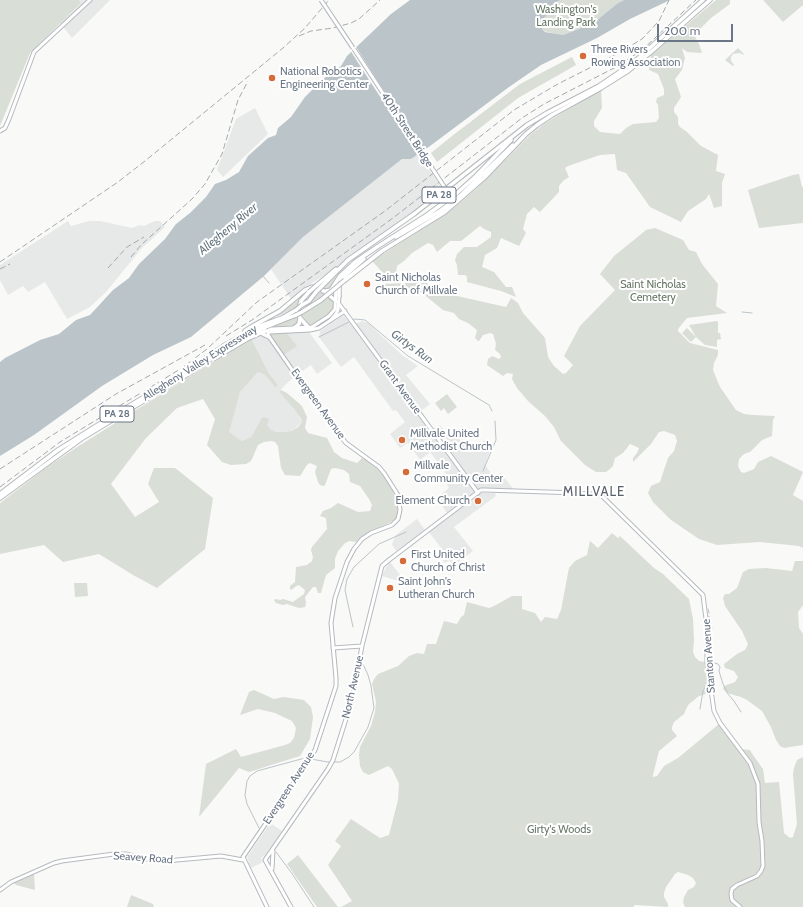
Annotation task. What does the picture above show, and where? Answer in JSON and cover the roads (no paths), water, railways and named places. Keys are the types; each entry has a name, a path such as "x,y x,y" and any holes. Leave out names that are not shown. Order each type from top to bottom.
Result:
{"highway":[{"name":"Allegheny Valley Expressway","path":"0,494 58,450 179,376 236,338 260,326 282,318 309,301 348,260 414,214 527,125 599,86 624,69 645,53 703,0"},
{"name":"Allegheny Valley Expressway","path":"0,498 76,442 193,371 240,339 296,315 321,300 370,259 445,212 460,200 484,178 526,134 552,115 628,71 710,0"},
{"path":"404,237 440,210 527,125"},
{"path":"236,338 251,326 280,311 308,288 320,288 326,292 331,290 344,272 355,262 427,215 481,177 526,134"},
{"path":"339,296 339,286 342,278 359,262 440,210"},
{"path":"294,328 299,324 299,304 308,292 320,288"},
{"path":"320,288 337,302"},
{"path":"300,318 308,327"},
{"path":"193,371 258,334 270,331"},
{"path":"258,334 265,334 269,337"}],"street":[{"path":"0,131 4,128 9,119 34,52 90,0"},
{"name":"40th Street Bridge","path":"320,0 452,197"},
{"path":"331,320 336,314 337,282"},
{"path":"270,331 272,329 308,327 316,325 332,314 339,296"},
{"name":"Grant Avenue","path":"337,302 479,492"},
{"path":"270,331 314,330 344,311"},
{"path":"269,337 268,335 270,331"},
{"name":"Evergreen Avenue","path":"243,860 245,854 312,756 336,686 331,623 335,598 347,562 358,544 365,536 395,523 400,513 399,500 391,482 379,467 346,443 320,410 269,337"},
{"name":"Stanton Avenue","path":"479,492 555,492 601,495 703,595 707,627 707,662 714,711 720,723 750,763 758,784 759,822 763,848 761,871 757,876 737,885 732,889 732,900 740,907"},
{"name":"North Avenue","path":"290,907 265,860 333,760 352,700 362,646 383,564 479,492"},
{"path":"333,648 362,646"},
{"path":"272,871 271,859 273,849"},
{"name":"Seavey Road","path":"0,890 11,882 58,862 114,854 126,854 166,861 222,856 243,860"},
{"path":"243,860 268,907"}],"water":[{"name":"Allegheny River","path":"410,0 561,0 554,3 550,8 544,18 542,29 545,32 563,35 592,24 624,0 670,0 541,65 426,149 411,159 402,159 303,237 264,276 191,337 153,355 102,386 34,435 0,456 0,362 40,340 59,334 76,320 90,315 113,290 129,278 139,264 165,239 176,224 206,197 215,184 226,180 239,172 248,156 268,138 276,135 278,128 291,117 305,97 323,79 341,66 347,56 391,14"}],"waterway":[{"name":"Girtys Run","path":"263,276 269,283"},
{"path":"742,312 752,313"},
{"name":"Girtys Run","path":"319,337 355,319 365,320 408,356 489,405 492,411"},
{"name":"Girtys Run","path":"483,471 496,440 495,421"},
{"name":"Girtys Run","path":"353,627 345,590 347,579 354,567 379,544 406,532"},
{"path":"708,609 709,613"},
{"path":"709,616 712,628"},
{"path":"710,650 709,645 711,633"},
{"path":"711,654 712,675 714,681"},
{"path":"711,662 718,664 720,667 719,671 723,684 728,694 741,712"},
{"name":"Girtys Run","path":"259,828 247,804 245,795 247,781 250,776 257,771 305,758 328,762 340,762 354,752 368,727 374,708 371,686 363,664"},
{"path":"700,709 703,691 706,686"},
{"name":"Girtys Run","path":"276,852 314,907"}],"railway":[{"path":"0,262 118,182 145,161 283,48 305,28 329,0"},
{"path":"299,36 311,31 333,28 351,23 359,19 380,0"},
{"path":"0,487 60,442 182,368 207,349 257,302 385,211 514,110 556,85 617,54 642,39 659,21 669,0"},
{"path":"226,336 252,320 393,218 522,118 544,104 616,67 642,50 696,0"},
{"path":"131,257 141,245 192,199 205,184 222,154 238,100 248,81"},
{"path":"108,268 127,247 144,237"},
{"path":"0,269 10,264"},
{"path":"0,469 116,394 205,345"}],"place":[{"name":"Three Rivers Rowing Association","path":"583,56"},
{"name":"National Robotics Engineering Center","path":"272,78"},
{"name":"Saint Nicholas Church of Millvale","path":"367,284"},
{"name":"Millvale United Methodist Church","path":"402,440"},
{"name":"Millvale Community Center","path":"406,472"},
{"name":"Element Church","path":"478,501"},
{"name":"First United Church of Christ","path":"403,561"},
{"name":"Saint John's Lutheran Church","path":"390,588"}],"district":[{"name":"MILLVALE","path":"594,492"}],"park label":[{"name":"Washington's Landing Park","path":"566,16"},
{"name":"Saint Nicholas Cemetery","path":"653,291"},
{"name":"Girty's Woods","path":"559,830"}]}
